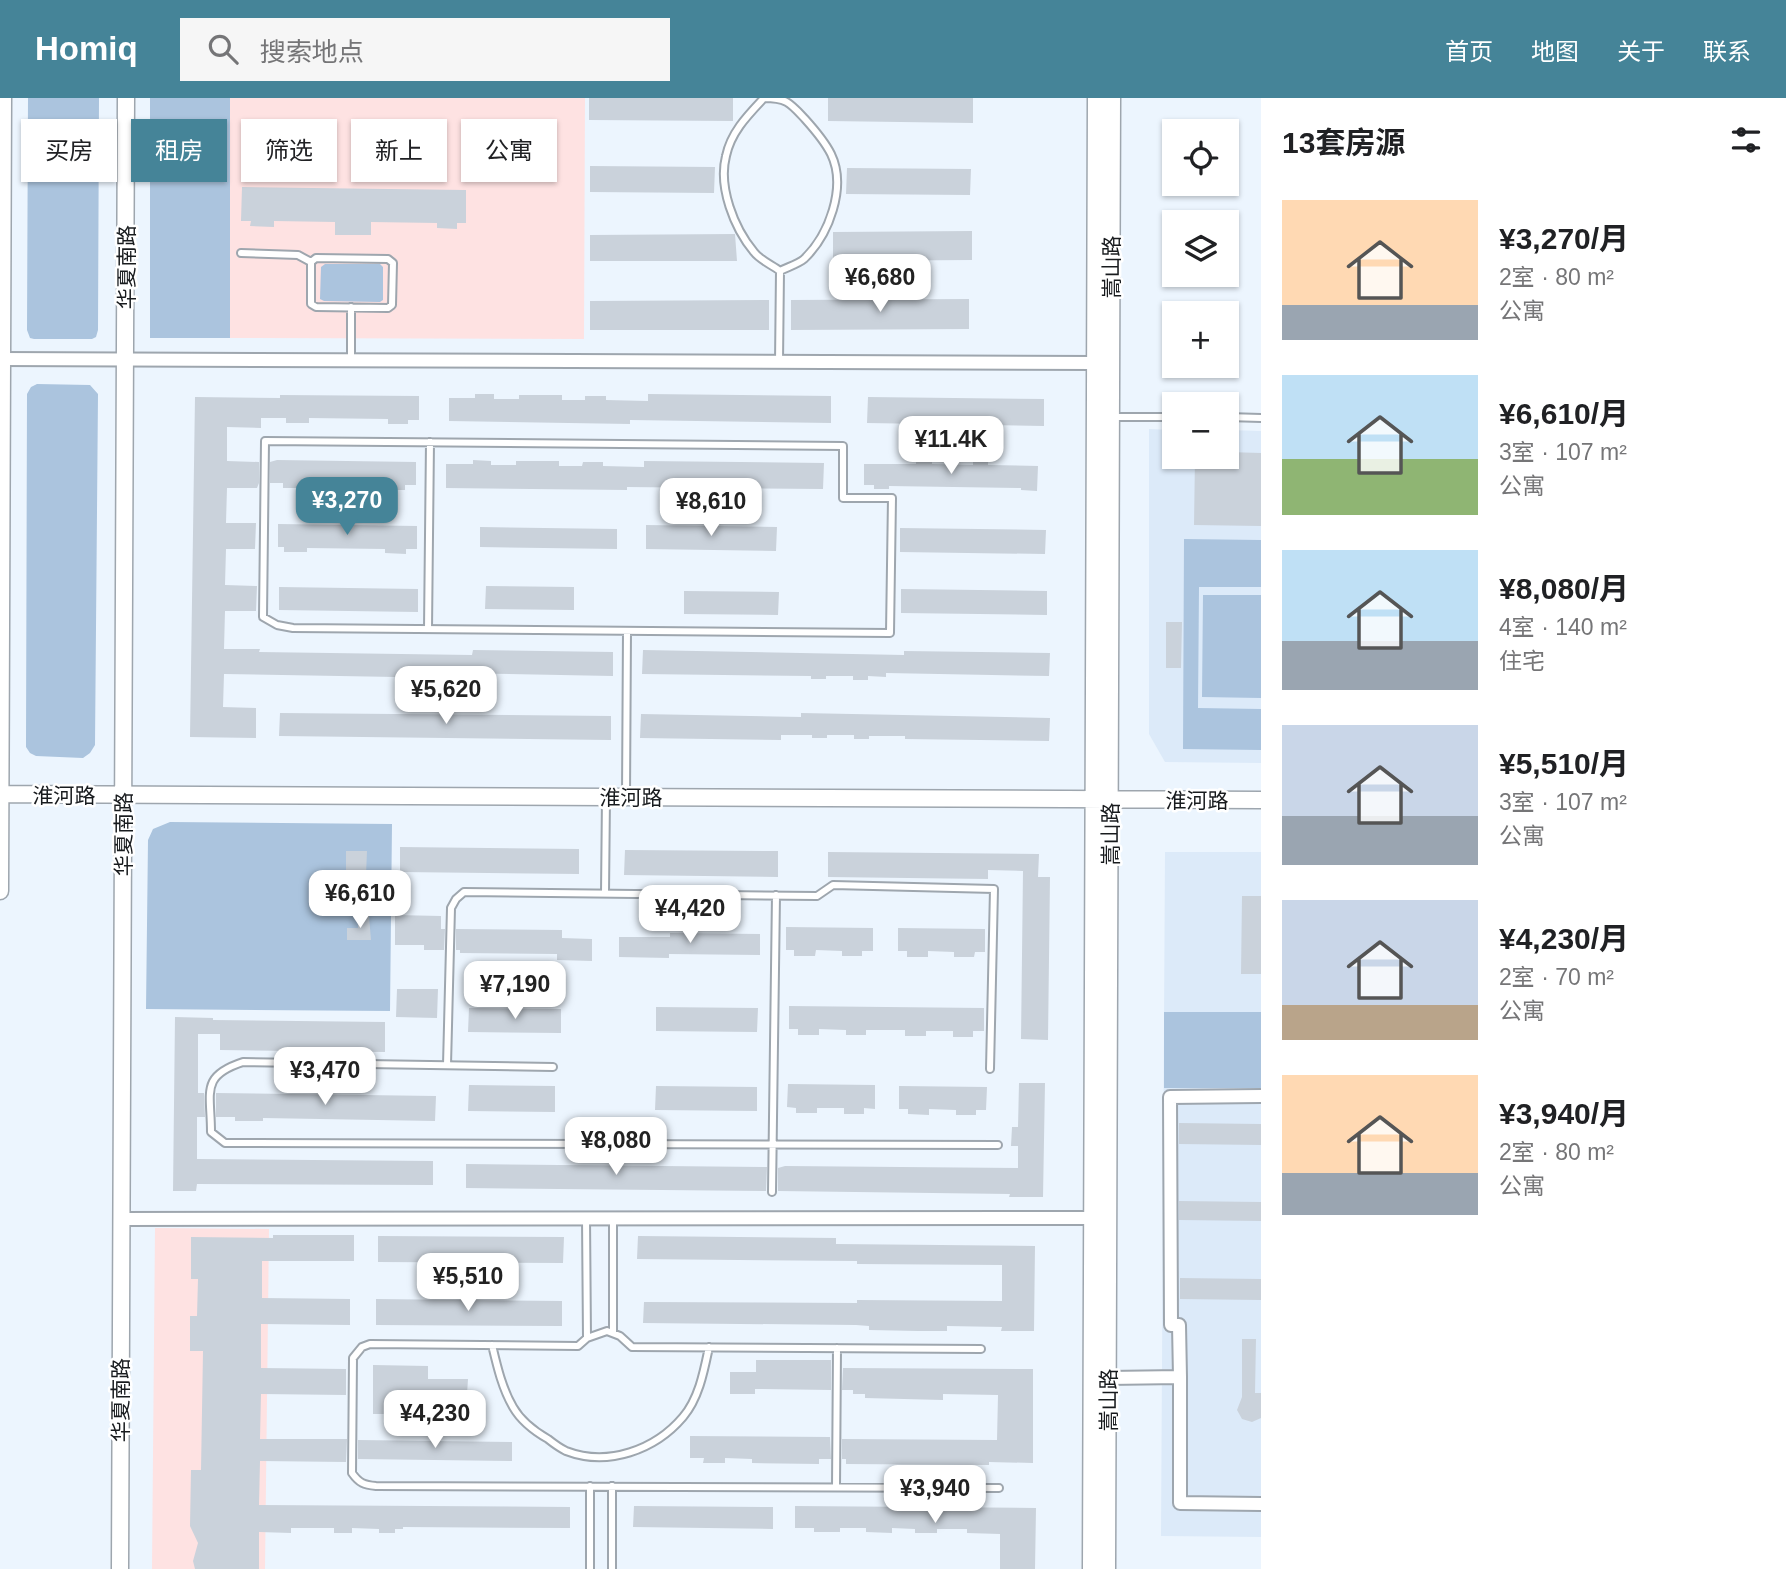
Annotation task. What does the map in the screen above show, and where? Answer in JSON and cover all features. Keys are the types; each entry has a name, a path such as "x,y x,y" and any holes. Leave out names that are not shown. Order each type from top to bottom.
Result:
{"street":[{"path":"0,891 3,98"},
{"name":"华夏南路","path":"120,1569 126,98"},
{"name":"嵩山路","path":"1096,98 1095,363 1108,1378 1107,1569"},
{"name":"嵩山路","path":"1091,1569 1092,1218 1111,417 1112,98"},
{"path":"1,359 1095,363"},
{"name":"淮河路","path":"0,794 1261,800"},
{"path":"1261,1096 1170,1097 1171,1325 1179,1325 1180,1503 1261,1504"},
{"path":"121,1219 1092,1218"},
{"path":"1108,1378 1180,1377"}],"lane":[{"path":"764,98 782,98 811,125 831,155 836,173 831,215 822,238 803,261 780,271 755,254 734,218 725,188 725,157 733,137 744,119 764,98"},
{"path":"241,253 298,255 311,262"},
{"path":"316,258 388,259 393,263 392,305 388,308 316,307 311,304 311,262 316,258"},
{"path":"779,362 780,271"},
{"path":"351,307 351,360"},
{"path":"1111,417 1162,417"},
{"path":"1239,418 1261,418"},
{"path":"265,441 430,442 844,446 843,498 892,498 890,633 293,628 277,625 263,617 265,441"},
{"path":"428,629 430,442"},
{"path":"626,631 626,797"},
{"path":"605,893 606,797"},
{"path":"447,1065 451,908 464,892 817,896 834,885 994,888 990,1069"},
{"path":"772,1192 776,895"},
{"path":"553,1067 243,1062 223,1069 214,1077 211,1085 211,1132 225,1143 998,1145"},
{"path":"586,1219 587,1338"},
{"path":"613,1219 613,1333"},
{"path":"981,1349 632,1347 620,1336 607,1331 587,1338 578,1346 370,1345 362,1347 353,1357 352,1473 358,1481 376,1486 999,1488"},
{"path":"492,1345 500,1378 513,1408 531,1429 566,1451 599,1458 624,1456 655,1441 683,1417 700,1386 709,1347"},
{"path":"836,1487 837,1348"},
{"path":"590,1486 590,1569"},
{"path":"612,1486 612,1569"}],"shaded area":[{"path":"28,98 99,98 99,119 28,119"},
{"path":"150,98 230,98 230,338 150,338 150,182 227,182 227,119 150,119"},
{"path":"230,98 585,98 584,339 230,338"},
{"path":"28,182 99,182 96,337 34,339 30,338 27,330"},
{"path":"325,264 380,264 383,267 383,300 320,299 321,267"},
{"path":"37,384 90,385 98,394 95,745 83,758 36,756 26,747 27,394 31,387"},
{"path":"1149,429 1162,430 1162,469 1239,469 1239,430 1261,431 1261,763 1165,762 1149,734"},
{"path":"1184,539 1261,540 1261,587 1199,587 1198,708 1261,709 1261,750 1183,749"},
{"path":"1203,595 1261,595 1261,698 1202,697"},
{"path":"170,822 392,824 390,1011 146,1009 148,840 153,829"},
{"path":"1165,852 1261,852 1261,1537 1161,1536"},
{"path":"1164,1012 1261,1012 1261,1088 1164,1088"},
{"path":"155,1228 269,1229 265,1569 152,1569"}],"building":[{"path":"589,98 733,98 733,121 589,120"},
{"path":"828,98 973,98 973,123 828,121"},
{"path":"590,166 715,167 714,193 590,192"},
{"path":"847,168 971,169 970,195 846,194"},
{"path":"242,187 466,190 466,223 457,223 457,229 437,228 437,223 371,222 371,235 335,235 335,222 274,221 274,227 250,226 251,221 241,221"},
{"path":"972,231 972,260 833,261 833,232"},
{"path":"735,234 737,261 590,261 590,235"},
{"path":"969,299 969,329 791,330 791,300"},
{"path":"769,300 769,330 590,330 590,301"},
{"path":"475,394 494,394 494,399 519,399 519,395 562,395 562,400 606,396 606,400 648,401 648,394 831,396 831,423 449,421 449,398 475,398"},
{"path":"280,395 419,396 419,420 408,420 408,424 388,424 388,419 309,418 309,423 286,423 286,418 261,418 261,428 227,427 227,461 259,462 259,483 257,488 227,488 226,523 256,523 255,549 226,549 225,585 257,586 256,611 225,611 224,649 260,649 259,652 472,655 473,650 613,652 613,676 453,673 453,678 224,674 223,707 256,708 256,738 190,737 195,397 280,398"},
{"path":"868,397 1044,399 1044,426 867,423"},
{"path":"1239,452 1261,453 1261,526 1194,525 1195,469 1239,469"},
{"path":"473,460 491,461 491,465 516,465 516,461 559,461 559,466 603,462 603,466 644,467 644,461 824,463 823,489 446,488 446,464 473,464"},
{"path":"916,461 973,465 973,461 988,461 988,465 1038,466 1037,491 1021,488 889,486 889,489 874,489 874,485 864,485 864,464 916,464"},
{"path":"270,462 416,462 416,485 405,485 405,490 385,490 385,485 306,484 306,488 283,488 283,483 270,483"},
{"path":"278,524 417,526 417,549 406,549 406,554 385,553 385,549 307,548 307,552 284,552 284,547 278,547"},
{"path":"646,525 777,527 776,551 646,549"},
{"path":"480,527 617,529 617,549 480,547"},
{"path":"900,528 1046,530 1045,554 900,552"},
{"path":"486,586 574,587 574,610 485,609"},
{"path":"279,587 418,589 418,612 279,610"},
{"path":"901,589 1047,591 1047,615 901,613"},
{"path":"684,591 779,592 778,615 684,614"},
{"path":"1166,622 1182,622 1181,668 1166,668"},
{"path":"643,650 904,655 904,651 1050,653 1049,676 886,673 886,677 868,676 868,680 853,680 853,676 811,679 811,676 642,674"},
{"path":"280,713 611,716 611,740 279,736"},
{"path":"801,713 1050,718 1049,741 905,739 905,736 869,736 869,739 854,739 854,735 812,738 812,735 781,735 781,740 640,738 641,714 801,717"},
{"path":"400,847 579,849 579,874 400,872"},
{"path":"625,850 778,851 778,877 624,875"},
{"path":"346,851 367,851 366,875 346,875"},
{"path":"828,852 1039,854 1038,877 1050,877 1048,1040 1021,1039 1023,871 988,870 988,879 828,877"},
{"path":"1242,896 1261,896 1261,974 1241,974"},
{"path":"358,915 369,916 371,940 347,940 347,928 358,928"},
{"path":"395,915 441,916 441,929 445,929 444,950 424,950 424,945 395,945"},
{"path":"786,927 873,928 873,951 862,951 862,956 842,956 842,951 816,950 815,956 794,956 794,950 786,950"},
{"path":"898,928 985,929 985,952 975,952 974,957 954,957 954,952 928,951 928,957 907,957 907,951 898,951"},
{"path":"456,929 562,930 562,938 592,939 592,961 557,960 557,954 460,953 460,950 456,950"},
{"path":"670,933 760,934 760,955 669,954 669,958 619,957 619,937 670,937"},
{"path":"397,989 438,989 437,1018 396,1017"},
{"path":"789,1006 984,1008 984,1031 973,1031 973,1037 953,1037 953,1031 926,1031 926,1036 905,1036 905,1030 866,1030 866,1035 846,1035 846,1030 819,1029 819,1035 798,1035 798,1029 789,1029"},
{"path":"656,1007 758,1008 757,1032 656,1031"},
{"path":"469,1008 561,1009 561,1033 468,1032"},
{"path":"175,1017 385,1022 385,1052 220,1050 220,1034 198,1034 198,1093 204,1093 205,1117 197,1117 197,1159 433,1161 433,1185 197,1184 196,1191 173,1191"},
{"path":"1019,1083 1045,1083 1043,1197 1009,1197 1010,1194 778,1191 778,1168 785,1166 1018,1168 1018,1146 1011,1146 1012,1127 1018,1127"},
{"path":"788,1084 875,1085 875,1109 864,1108 864,1114 844,1114 844,1108 817,1108 817,1113 796,1113 796,1108 787,1107"},
{"path":"469,1085 555,1086 555,1112 468,1111"},
{"path":"656,1086 757,1087 757,1111 655,1110"},
{"path":"899,1086 987,1087 986,1110 976,1110 976,1115 956,1115 956,1110 929,1109 929,1115 908,1114 908,1109 899,1109"},
{"path":"216,1093 436,1096 435,1121 263,1118 263,1121 235,1121 235,1117 216,1117"},
{"path":"1179,1123 1261,1124 1261,1145 1179,1144"},
{"path":"466,1164 767,1167 766,1191 466,1188"},
{"path":"1179,1201 1261,1202 1261,1221 1179,1220"},
{"path":"273,1235 354,1235 354,1261 262,1261 262,1298 350,1299 350,1325 261,1324 261,1368 346,1369 346,1395 261,1394 260,1439 347,1439 346,1462 260,1461 259,1505 570,1507 570,1528 403,1527 395,1529 395,1533 379,1533 379,1529 352,1528 352,1533 334,1533 334,1528 291,1528 291,1533 259,1532 259,1569 195,1569 193,1561 198,1543 190,1526 191,1470 201,1470 203,1351 190,1351 190,1316 197,1316 198,1279 191,1279 191,1237 273,1238"},
{"path":"378,1236 564,1237 563,1263 378,1262"},
{"path":"638,1236 836,1238 836,1244 1035,1246 1034,1331 1001,1331 1002,1327 947,1326 947,1331 918,1331 869,1330 869,1326 856,1325 643,1323 644,1302 1002,1301 1002,1265 637,1259"},
{"path":"1180,1278 1261,1279 1261,1300 1180,1299"},
{"path":"376,1299 562,1301 562,1326 376,1325"},
{"path":"1242,1339 1256,1339 1255,1393 1261,1393 1261,1418 1252,1422 1242,1419 1237,1410 1242,1397"},
{"path":"756,1360 831,1360 831,1390 755,1389 755,1394 730,1394 730,1372 756,1372"},
{"path":"373,1365 428,1366 428,1379 468,1379 467,1394 405,1391 404,1414 373,1414"},
{"path":"843,1368 1033,1369 1033,1463 846,1464 846,1459 842,1459 842,1439 997,1440 998,1395 943,1394 943,1400 865,1398 865,1394 842,1390"},
{"path":"690,1436 830,1437 831,1459 819,1459 819,1464 752,1463 752,1459 725,1458 725,1463 703,1463 704,1458 690,1458"},
{"path":"358,1440 512,1442 512,1461 358,1459"},
{"path":"634,1506 773,1507 773,1529 633,1527"},
{"path":"795,1506 1036,1508 1035,1569 1000,1569 1000,1534 967,1533 967,1529 937,1529 937,1533 915,1533 915,1529 892,1528 892,1533 866,1532 866,1528 814,1532 814,1528 795,1528"}]}
